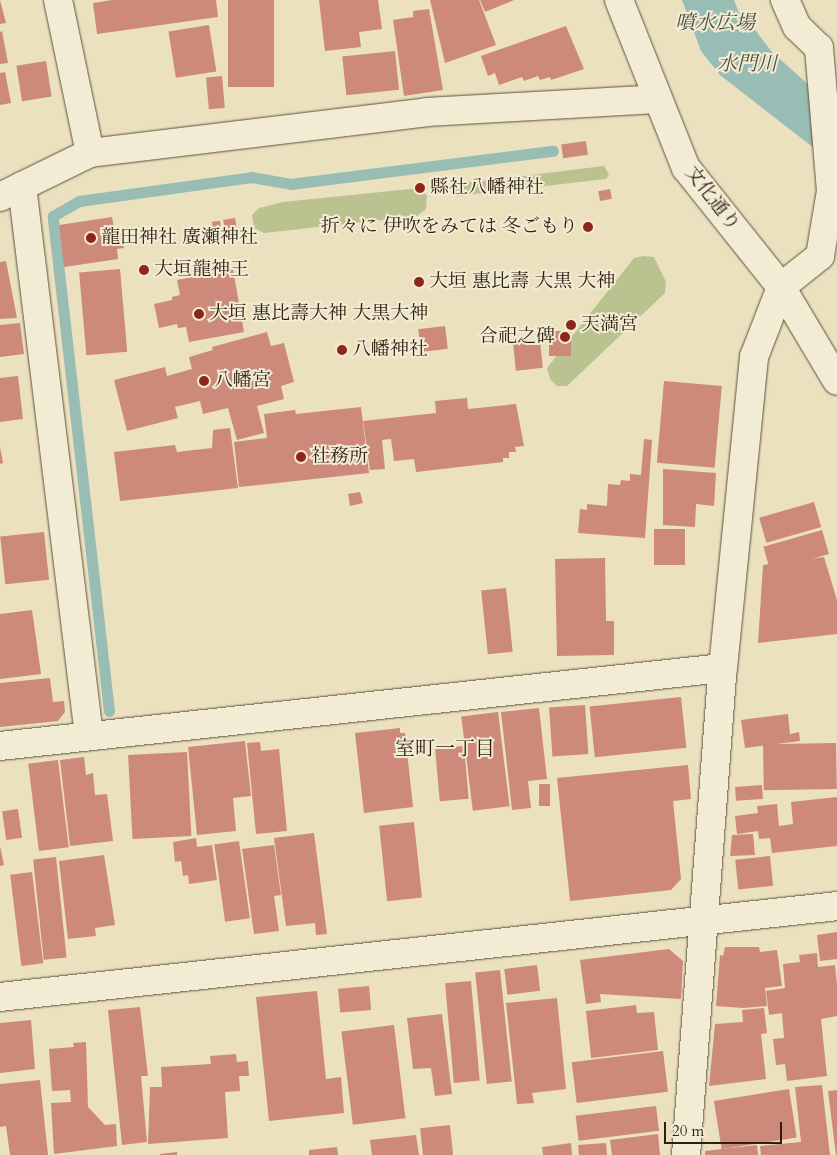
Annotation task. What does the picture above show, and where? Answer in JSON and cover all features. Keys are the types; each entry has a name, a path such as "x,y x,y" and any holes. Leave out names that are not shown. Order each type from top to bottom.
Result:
{"street":[{"path":"58,0 90,153"},
{"name":"文化通り","path":"619,0 686,168 781,287 837,381"},
{"path":"686,1155 723,668 754,357 781,287 828,256 831,191 822,79 828,48 797,27 785,0"},
{"path":"89,736 11,192 90,153 427,112 657,99"},
{"path":"0,746 723,668"},
{"path":"0,996 837,906"}],"green space":[{"path":"604,166 609,175 606,179 457,196 453,194 452,187 456,184"},
{"path":"420,188 427,196 426,209 417,216 264,233 254,228 252,215 259,208 283,202"},
{"path":"654,257 666,282 665,293 567,386 557,386 550,379 547,368 634,258"}],"water":[{"name":"水門川","path":"682,0 734,0 743,23 756,31 772,52 837,110 837,166 720,75 701,51"}],"building":[{"path":"0,0 6,23 0,24"},
{"path":"112,0 216,0 218,17 97,34 93,3"},
{"path":"228,0 274,0 274,87 228,87"},
{"path":"319,0 378,0 382,29 359,32 361,47 325,51"},
{"path":"430,0 479,0 496,45 445,63"},
{"path":"480,0 514,0 485,12"},
{"path":"429,9 443,90 404,96 393,20 413,17 413,11"},
{"path":"209,25 216,71 176,78 169,31"},
{"path":"566,26 584,69 551,80 550,77 540,80 538,76 524,81 522,77 499,85 495,73 488,76 481,56"},
{"path":"2,31 8,63 0,64 0,32"},
{"path":"395,51 399,90 346,95 342,57"},
{"path":"46,61 52,97 22,101 16,66"},
{"path":"5,72 11,103 0,105 0,73"},
{"path":"222,76 225,108 209,109 206,77"},
{"path":"586,141 588,155 563,158 561,144"},
{"path":"610,189 612,199 600,201 598,191"},
{"name":"龍田神社 廣瀬神社","path":"112,217 114,228 120,227 124,248 117,249 118,259 64,267 59,225"},
{"path":"235,218 237,229 225,231 223,220"},
{"path":"220,221 221,231 213,232 212,222"},
{"path":"6,261 17,318 0,319 0,262"},
{"path":"120,269 127,352 86,355 79,273"},
{"name":"大垣 惠比壽大神 大黒大神","path":"233,269 244,332 189,342 186,327 178,328 177,324 159,328 154,304 172,300 172,297 180,295 177,280"},
{"name":"天満宮","path":"573,321 574,327 569,329 568,323"},
{"path":"20,323 24,354 0,357 0,325"},
{"path":"445,326 448,349 421,352 418,329"},
{"path":"549,331 571,331 571,356 549,356"},
{"name":"八幡宮","path":"267,332 271,346 284,343 294,382 281,386 284,399 257,406 264,433 237,440 228,408 203,414 200,401 175,407 178,418 127,431 114,380 165,367 167,376 192,369 189,357 213,350 212,347"},
{"path":"540,341 543,368 516,371 513,344"},
{"path":"18,376 23,419 0,422 0,378"},
{"path":"664,381 722,386 715,468 657,463"},
{"path":"467,398 468,409 516,404 524,446 515,447 516,452 509,452 509,458 503,458 503,462 416,472 414,459 394,461 391,439 382,440 385,469 370,470 363,421 436,413 435,401"},
{"name":"社務所","path":"361,407 369,473 239,487 234,442 267,438 264,414 295,410 296,414"},
{"path":"230,428 238,488 120,501 114,452 175,445 177,452 212,448 213,430"},
{"path":"644,439 652,440 645,538 578,533 580,509 587,510 587,504 607,506 608,484 620,485 621,480 630,481 630,474 641,475"},
{"path":"0,447 3,463 0,464"},
{"path":"663,469 716,473 714,506 696,504 695,527 663,525"},
{"path":"360,492 363,503 350,506 348,494"},
{"path":"814,502 821,527 766,543 759,518"},
{"path":"654,529 685,529 685,565 654,565"},
{"path":"822,530 829,554 770,571 763,547"},
{"path":"44,532 49,580 5,584 0,537"},
{"path":"824,557 837,600 837,634 758,643 763,565"},
{"path":"605,558 606,621 614,621 614,655 557,656 555,559"},
{"path":"506,588 513,652 488,654 481,591"},
{"path":"32,610 41,674 0,679 0,614"},
{"path":"50,678 53,702 64,701 65,712 58,721 0,727 0,683"},
{"path":"681,697 686,748 595,757 590,707"},
{"path":"585,705 588,754 553,756 549,708"},
{"path":"539,708 547,779 528,781 531,808 512,810 501,712"},
{"path":"498,712 510,806 473,811 461,717"},
{"path":"788,714 790,734 799,732 800,741 745,748 741,720"},
{"path":"400,728 400,733 405,733 413,807 364,813 355,733"},
{"path":"245,741 251,796 233,798 236,831 197,835 188,747"},
{"path":"260,742 261,751 279,749 287,831 256,834 247,743"},
{"path":"836,743 837,789 764,790 763,744"},
{"path":"464,746 469,799 440,801 435,749"},
{"path":"187,752 191,836 132,839 128,755"},
{"path":"84,757 86,775 93,773 95,795 107,794 113,841 70,846 60,760"},
{"path":"58,760 69,847 39,851 28,764"},
{"path":"688,765 691,799 673,801 681,879 671,890 570,901 557,778"},
{"path":"539,784 550,784 550,806 539,806"},
{"path":"762,785 763,799 736,801 735,787"},
{"path":"837,797 837,846 772,853 770,838 759,839 758,831 737,834 735,816 758,813 757,806 777,804 779,826 793,824 791,802"},
{"path":"18,809 22,838 6,840 2,811"},
{"path":"414,822 422,898 387,901 379,826"},
{"path":"314,833 327,934 316,935 315,923 286,926 274,838"},
{"path":"753,834 755,855 730,856 732,835"},
{"path":"196,838 197,847 212,845 217,880 189,884 188,875 183,876 181,861 175,862 173,842"},
{"path":"239,841 250,918 225,922 214,844"},
{"path":"274,845 281,895 274,896 279,931 254,934 242,849"},
{"path":"0,846 4,865 0,866"},
{"path":"104,855 115,925 95,928 96,936 68,939 59,861"},
{"path":"770,856 773,886 738,889 735,860"},
{"path":"56,857 67,957 44,960 33,859"},
{"path":"32,872 43,963 21,966 10,875"},
{"path":"837,932 837,959 820,961 817,935"},
{"path":"725,947 759,947 760,952 777,950 782,986 765,988 767,1006 743,1008 716,1006 720,955 723,956"},
{"path":"669,949 683,961 681,999 600,994 601,1002 586,1004 580,960"},
{"path":"817,953 818,967 835,965 837,985 837,1016 821,1019 827,1076 787,1081 785,1064 776,1065 773,1039 784,1038 782,1013 769,1015 766,991 785,988 783,964 800,962 799,955"},
{"path":"537,965 540,991 507,995 504,969"},
{"path":"500,970 512,1081 487,1084 475,973"},
{"path":"471,981 480,1081 454,1083 445,983"},
{"path":"369,986 371,1010 340,1013 338,989"},
{"path":"317,991 326,1079 341,1077 344,1113 269,1121 256,997"},
{"path":"557,998 566,1089 532,1093 534,1103 517,1104 506,1003"},
{"path":"636,1005 637,1013 654,1012 658,1050 591,1058 586,1011"},
{"path":"140,1007 148,1076 141,1076 147,1142 122,1145 108,1010"},
{"path":"764,1008 767,1033 761,1034 766,1079 709,1086 715,1024 743,1022 742,1010"},
{"path":"442,1014 452,1094 435,1096 431,1068 413,1069 407,1018"},
{"path":"31,1020 35,1069 0,1073 0,1023"},
{"path":"394,1025 405,1118 353,1125 341,1031"},
{"path":"86,1042 88,1107 105,1125 116,1124 117,1146 54,1154 51,1103 71,1102 70,1090 52,1091 49,1049 74,1047 73,1043"},
{"path":"663,1051 668,1092 577,1103 572,1062"},
{"path":"236,1054 237,1062 248,1061 249,1076 239,1076 240,1091 225,1092 228,1138 148,1144 150,1087 162,1087 161,1067 211,1064 210,1056"},
{"path":"40,1080 48,1155 10,1155 6,1126 0,1127 0,1084"},
{"path":"822,1085 830,1155 761,1155 760,1146 801,1142 795,1087"},
{"path":"789,1089 797,1137 722,1149 714,1101"},
{"path":"837,1090 837,1155 836,1155 828,1091"},
{"path":"656,1106 659,1131 579,1141 576,1116"},
{"path":"450,1125 453,1155 423,1155 420,1128"},
{"path":"658,1134 660,1155 612,1155 610,1140"},
{"path":"416,1135 419,1155 372,1155 370,1140"},
{"path":"571,1143 572,1155 543,1155 542,1147"},
{"path":"606,1143 607,1155 579,1155 578,1145"},
{"path":"757,1145 758,1155 705,1155 705,1151"},
{"path":"337,1147 338,1155 309,1155 309,1150"},
{"path":"177,1152 177,1155 160,1155 160,1154"}],"waterway":[{"path":"109,711 53,216 79,201 251,177 290,184 553,151"}],"place":[{"name":"縣社八幡神社","path":"420,188"},
{"name":"折々に 伊吹をみては 冬ごもり","path":"588,227"},
{"name":"龍田神社 廣瀬神社","path":"91,238"},
{"name":"大垣龍神王","path":"144,270"},
{"name":"大垣 惠比壽 大黒 大神","path":"419,282"},
{"name":"大垣 惠比壽大神 大黒大神","path":"199,314"},
{"name":"天満宮","path":"571,325"},
{"name":"合祀之碑","path":"565,337"},
{"name":"八幡神社","path":"342,350"},
{"name":"八幡宮","path":"204,381"},
{"name":"社務所","path":"301,457"}],"district":[{"name":"室町一丁目","path":"445,748"}],"water label":[{"name":"噴水広場","path":"715,22"}]}
